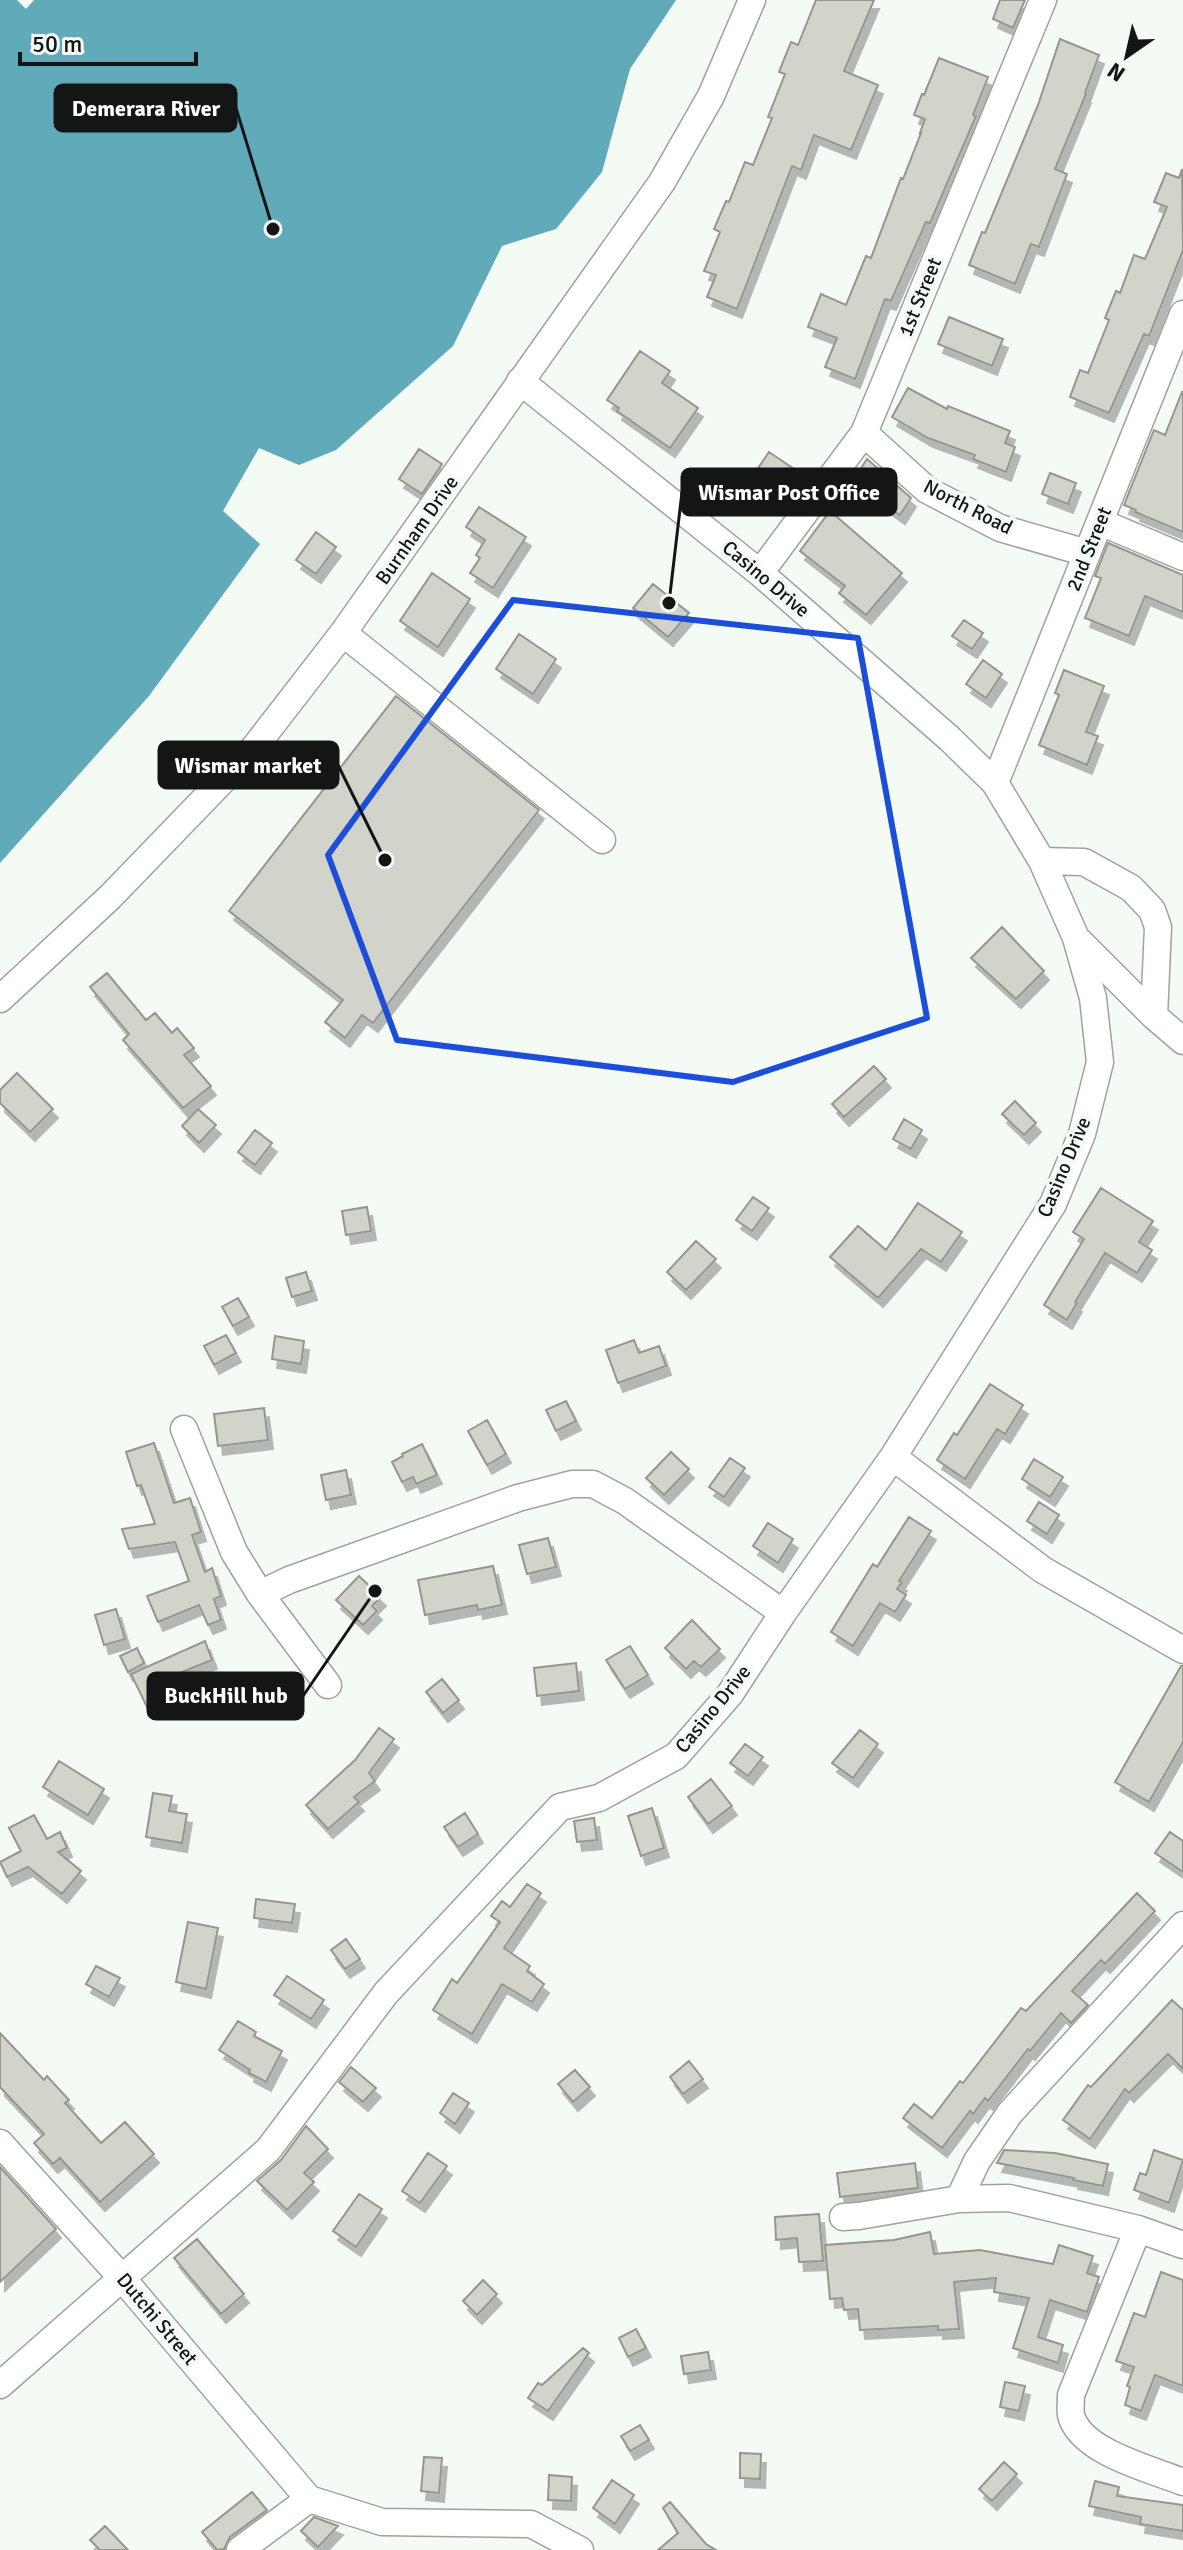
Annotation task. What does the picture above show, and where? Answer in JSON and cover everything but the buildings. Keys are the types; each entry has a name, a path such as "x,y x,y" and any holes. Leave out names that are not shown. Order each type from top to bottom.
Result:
{"street":[{"name":"Burnham Drive","path":"0,999 121,886 254,748 343,633 662,182 711,96 752,0"},
{"name":"1st Street","path":"760,573 864,433 1043,0"},
{"name":"2nd Street","path":"995,783 1183,314"},
{"name":"Casino Drive","path":"0,2385 268,2150 386,1993 560,1807 599,1798 676,1756 730,1694 893,1457 1053,1204 1082,1134 1100,1062 1093,998 1076,938 1042,861 995,783 950,739 760,573 520,381"},
{"name":"North Road","path":"864,433 927,490 1000,528 1087,553"},
{"path":"1100,522 1183,557"},
{"path":"343,633 602,840"},
{"path":"1042,861 1084,862 1131,888 1152,910 1158,927 1154,1016"},
{"path":"1076,938 1183,1041"},
{"path":"184,1429 234,1552 260,1594 328,1685"},
{"path":"893,1457 1043,1570 1183,1650"},
{"path":"260,1594 289,1580 518,1498 572,1484 593,1484 625,1501 783,1613"},
{"path":"959,2199 977,2161 1010,2113 1183,1925"},
{"name":"Dutchi Street","path":"0,2143 122,2278 309,2499"},
{"path":"843,2217 959,2199 1009,2198 1138,2229 1183,2245"},
{"path":"1138,2229 1071,2395 1071,2415 1084,2437 1106,2451 1183,2482"},
{"path":"240,2550 309,2499 382,2522 531,2524 580,2550"}],"highlighted area":[{"path":"513,600 858,638 927,1018 733,1082 397,1040 328,855"}],"water":[{"path":"0,0 17,0 26,9 34,0 676,0 630,69 602,172 556,229 502,246 453,346 336,450 299,465 259,448 223,511 260,544 149,696 0,863"}],"place":[{"name":"Demerara River","path":"273,229"},
{"name":"Wismar Post Office","path":"669,603"},
{"name":"Wismar market","path":"385,860"},
{"name":"BuckHill hub","path":"375,1591"}]}
